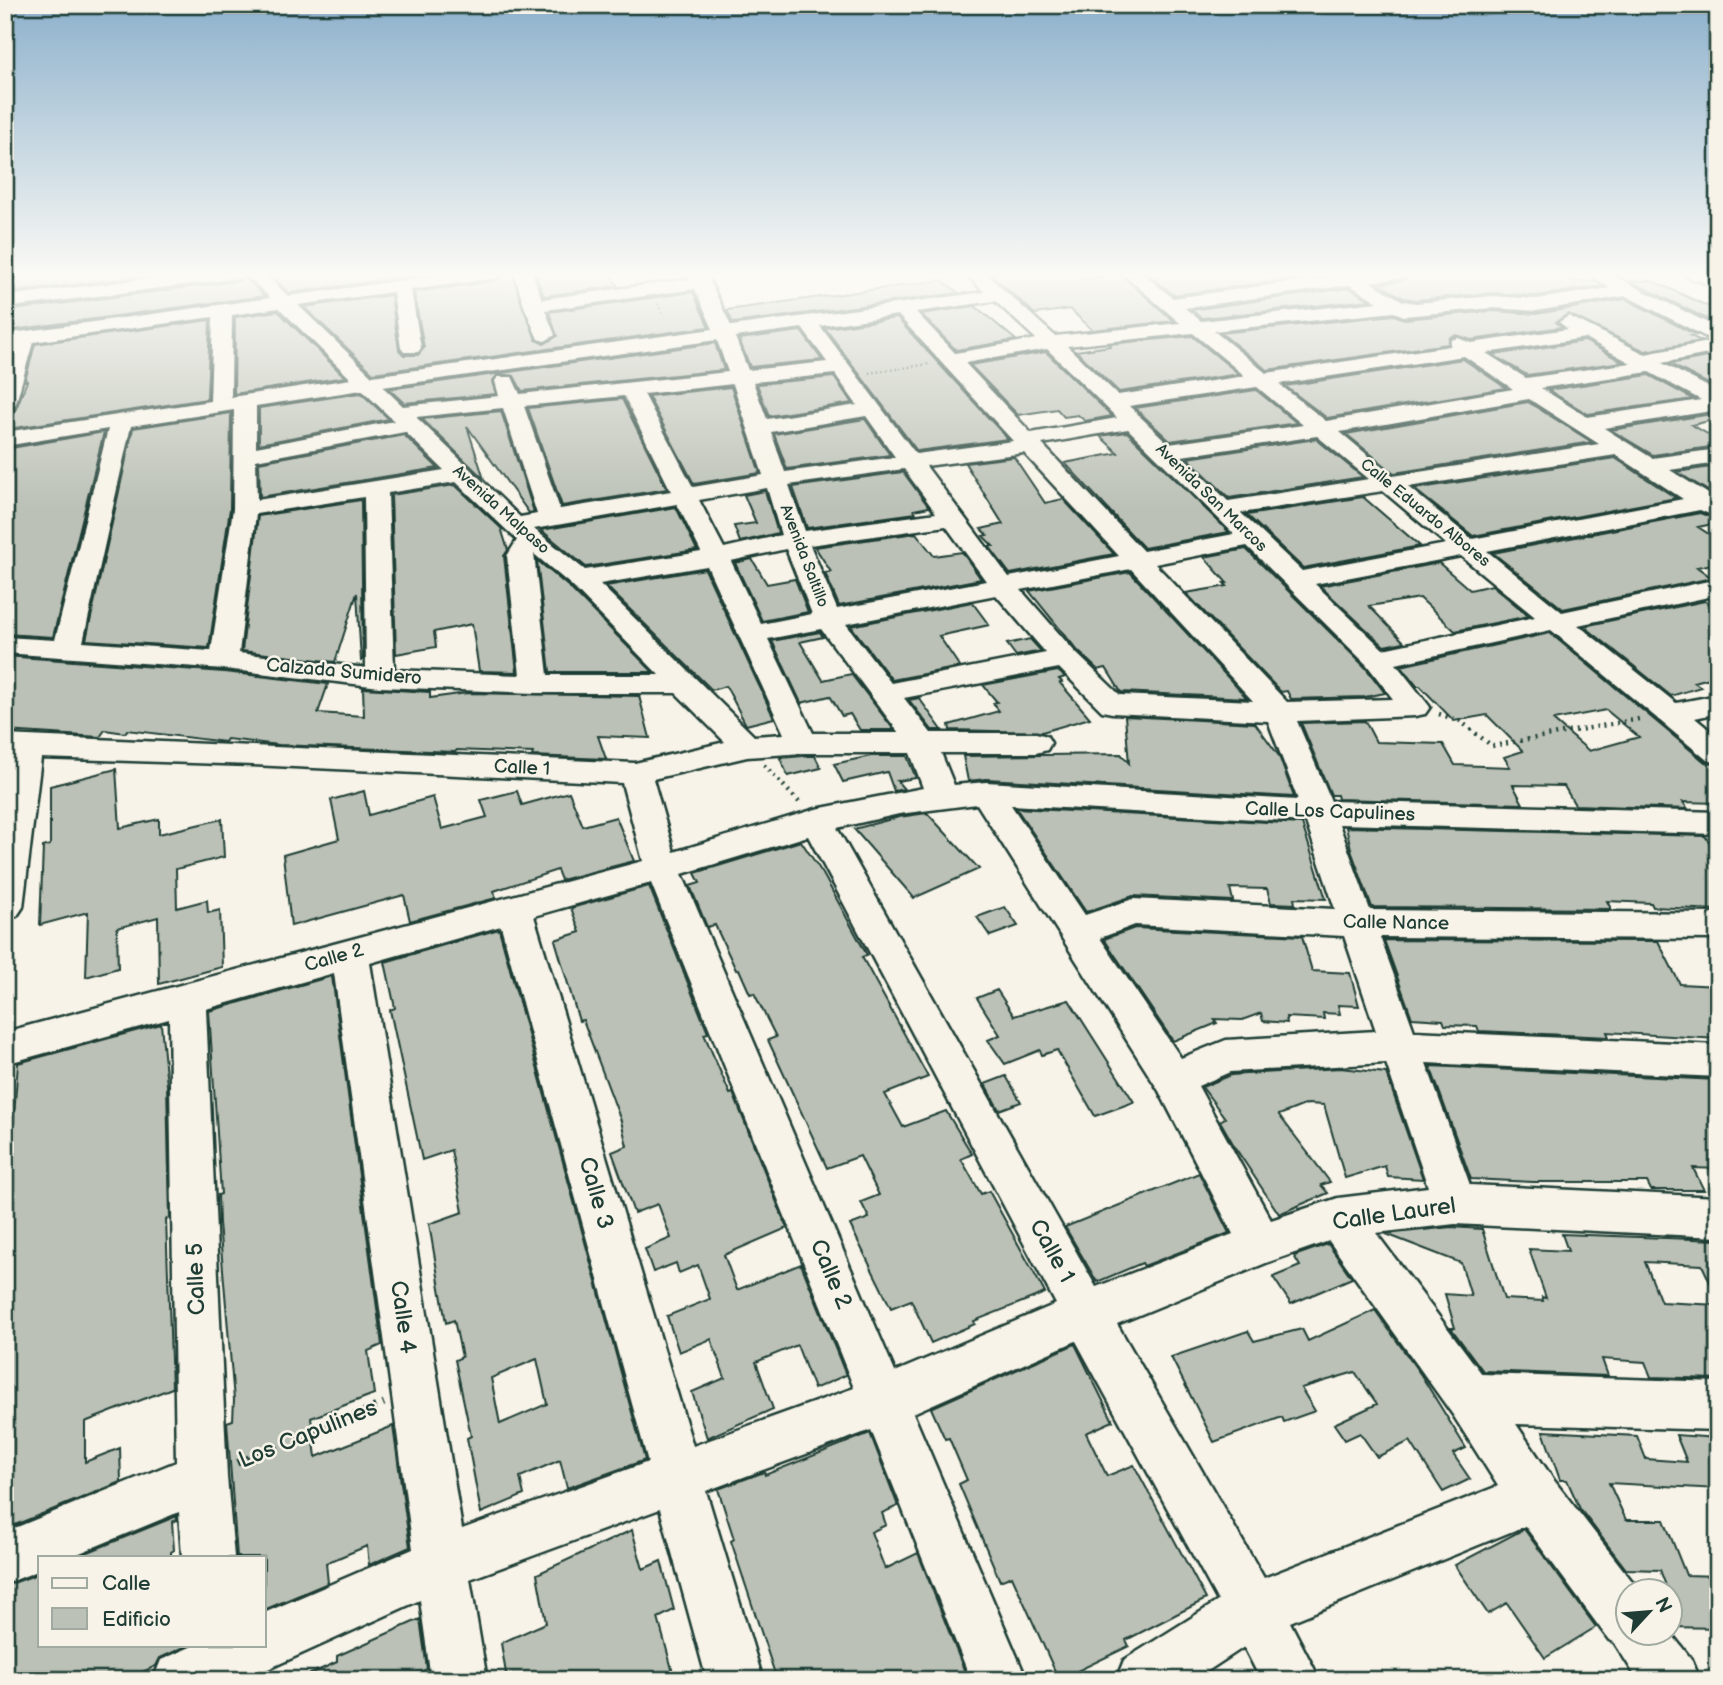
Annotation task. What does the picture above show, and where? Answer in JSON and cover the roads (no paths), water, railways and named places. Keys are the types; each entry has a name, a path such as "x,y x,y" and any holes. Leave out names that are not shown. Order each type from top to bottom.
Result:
{"street":[{"path":"5,403 12,352"},
{"path":"224,660 245,509 243,456 232,405 227,352"},
{"name":"Avenida Malpaso","path":"332,352 523,532 580,579 747,747"},
{"path":"5,439 364,383 598,352"},
{"name":"Avenida Saltillo","path":"731,352 759,427 795,540 828,619 922,743 942,794"},
{"path":"829,352 1002,585 1065,658 1112,704 1279,712"},
{"path":"943,352 1279,712 1319,813 1455,1204"},
{"path":"951,360 1010,352"},
{"name":"Avenida San Marcos","path":"1056,352 1133,422 1377,659 1415,707 1279,712"},
{"name":"Calle Eduardo Albores","path":"1227,352 1718,753"},
{"path":"1112,402 1455,352"},
{"path":"1470,352 1711,507"},
{"path":"1627,352 1718,403"},
{"path":"1164,452 1321,429 1691,352"},
{"path":"500,366 551,518"},
{"path":"243,456 402,419 512,400 740,377 844,372"},
{"path":"631,388 716,557 803,743"},
{"path":"1581,425 1718,403"},
{"path":"759,427 870,409"},
{"path":"67,649 121,422"},
{"path":"535,684 520,556 523,532 551,518 775,480 912,463 1133,422"},
{"path":"1222,509 1619,448"},
{"path":"1647,466 1718,456"},
{"path":"245,509 376,490 461,474"},
{"path":"376,490 380,678"},
{"path":"1296,580 1466,547 1711,507"},
{"path":"580,579 716,557 795,540 954,517"},
{"path":"750,634 1252,538"},
{"path":"1377,659 1718,587"},
{"name":"Calzada Sumidero","path":"5,645 224,660 380,678 535,684 684,684"},
{"path":"884,692 1065,658"},
{"path":"1671,714 1718,704"},
{"name":"Calle 1","path":"16,746 635,773 747,747 803,743 1036,743"},
{"path":"5,907 16,746"},
{"name":"Calle 2","path":"635,773 662,868 999,1680"},
{"path":"986,793 1173,1079 1261,1244"},
{"name":"Calle Los Capulines","path":"942,794 986,793 1319,813 1718,823"},
{"path":"816,820 942,794"},
{"name":"Calle 1","path":"816,820 1086,1314 1292,1680"},
{"name":"Calle 2","path":"5,1048 662,868 816,820"},
{"name":"Calle 3","path":"514,909 734,1680"},
{"name":"Calle Nance","path":"1077,932 1133,912 1357,923 1718,926"},
{"name":"Calle 4","path":"350,954 459,1680"},
{"name":"Calle 5","path":"187,1000 202,1477 208,1556"},
{"path":"1173,1079 1226,1056 1400,1046 1718,1061"},
{"name":"Calle Laurel","path":"1086,1314 1261,1244 1338,1218 1455,1204 1718,1217"},
{"path":"1338,1218 1470,1398 1535,1497 1614,1601"},
{"path":"266,1641 442,1563 885,1401 1086,1314"},
{"path":"1470,1398 1718,1406"},
{"path":"5,1558 202,1477"},
{"path":"1144,1680 1254,1609 1535,1497"},
{"path":"225,1659 254,1646"},
{"path":"1647,1646 1672,1680"}]}
